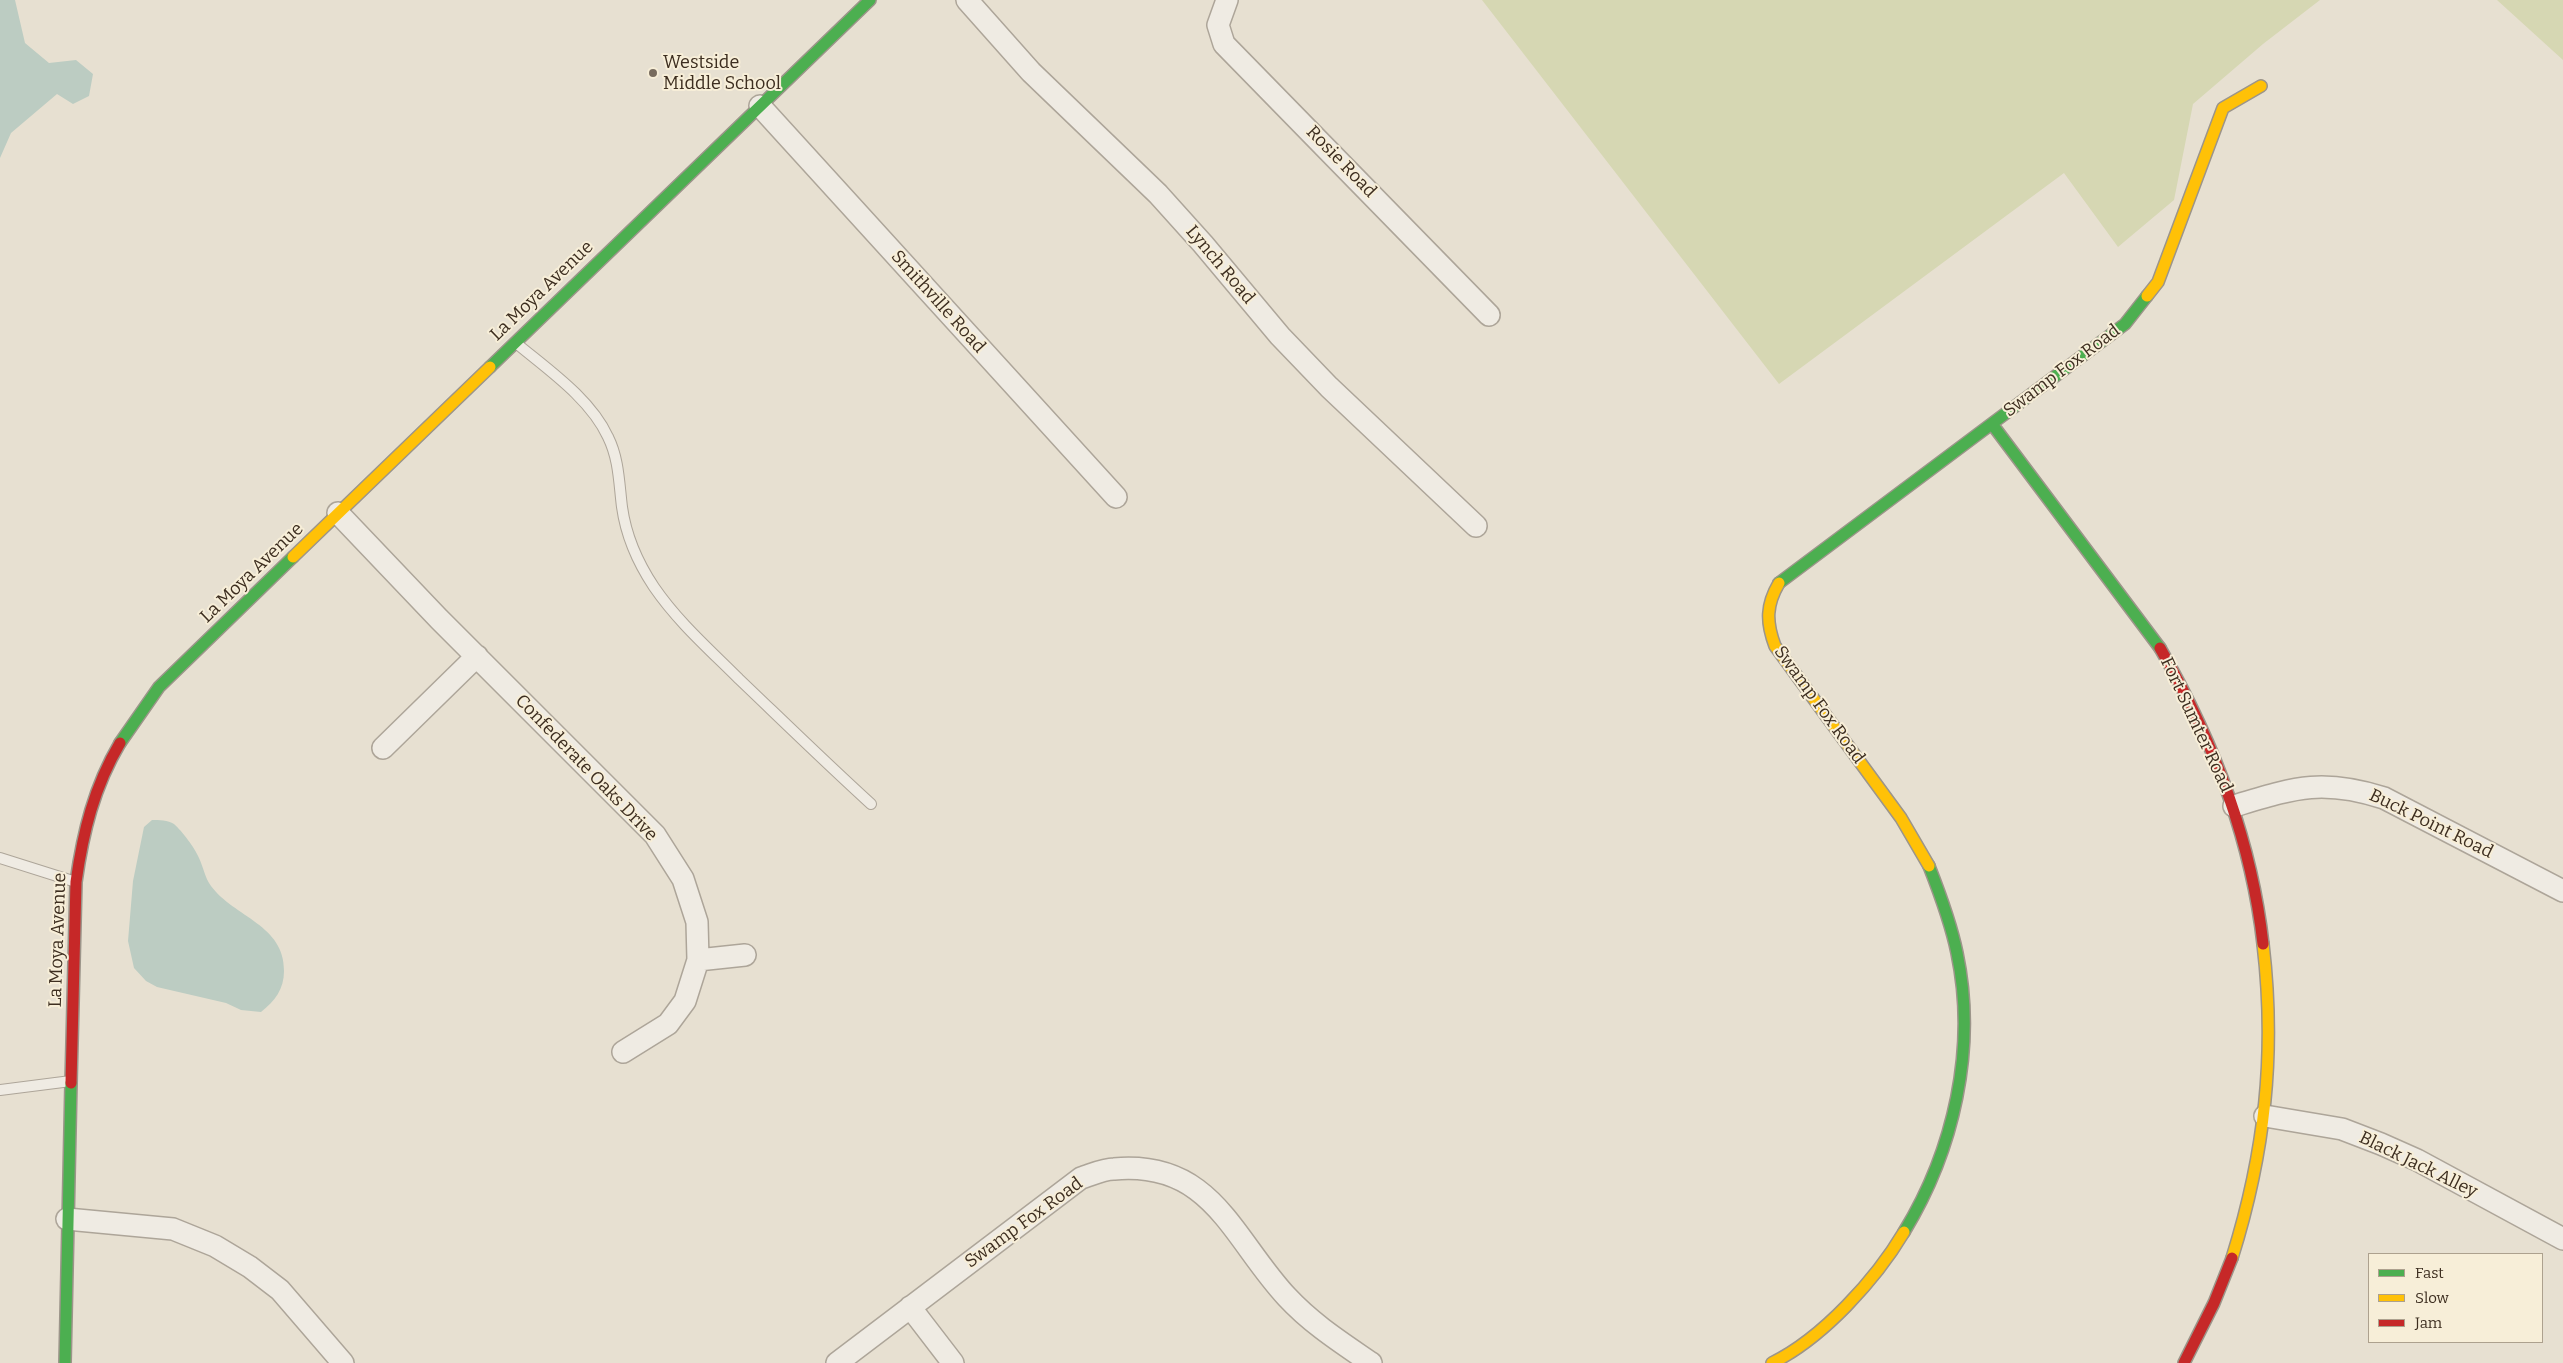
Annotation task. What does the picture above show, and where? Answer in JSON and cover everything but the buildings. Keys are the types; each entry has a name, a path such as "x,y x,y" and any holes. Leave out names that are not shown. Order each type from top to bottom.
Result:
{"street":[{"name":"La Moya Avenue","path":"65,1363 76,882 81,840 92,800 106,765 129,726 159,687 870,0"},
{"name":"Lynch Road","path":"967,0 1031,72 1158,194 1204,244 1286,343 1329,387 1476,526"},
{"name":"Rosie Road","path":"1227,0 1218,25 1224,44 1489,315"},
{"name":"Swamp Fox Road","path":"1772,1363 1820,1330 1868,1284 1896,1246 1921,1202 1944,1151 1958,1099 1964,1035 1961,971 1948,917 1927,863 1899,817 1775,646 1766,625 1768,601 1781,580 2125,324 2158,282 2223,108 2261,86"},
{"name":"Smithville Road","path":"760,106 1116,497"},
{"name":"Fort Sumter Road","path":"1992,424 2158,646 2207,740 2234,806 2253,882 2264,942 2270,1012 2265,1116 2248,1204 2230,1265 2212,1309 2184,1363"},
{"name":"Confederate Oaks Drive","path":"338,513 655,835 683,879 696,922 698,960 685,1001 668,1024 623,1052"},
{"path":"384,748 477,656"},
{"name":"Buck Point Road","path":"2234,806 2295,788 2325,786 2353,788 2384,798 2563,891"},
{"path":"698,960 745,955"},
{"name":"Black Jack Alley","path":"2265,1116 2342,1129 2382,1144 2563,1239"},
{"name":"Swamp Fox Road","path":"837,1363 1081,1178 1112,1168 1148,1168 1176,1176 1202,1192 1224,1216 1287,1297 1324,1332 1371,1363"},
{"path":"67,1219 173,1229 215,1246 250,1267 280,1290 343,1363"},
{"path":"910,1307 953,1363"}],"lane":[{"path":"515,342 576,395 592,412 608,436 616,459 622,506 631,542 641,565 660,594 701,643 791,731 871,804"},
{"path":"0,858 76,882"},
{"path":"0,1090 72,1081"}],"green space":[{"path":"1482,0 2320,0 2263,44 2193,104 2174,200 2118,247 2064,173 1779,384"},
{"path":"2497,0 2563,0 2563,60"}],"shaded area":[{"path":"0,0 15,0 25,43 49,63 76,60 93,74 89,96 73,104 57,94 11,133 0,158"},
{"path":"152,820 163,820 174,824 195,849 211,886 221,897 267,932 276,943 282,955 284,977 274,999 261,1012 241,1010 226,1003 157,987 146,981 134,968 128,941 133,881 144,827"}],"traffic: fast":[{"path":"490,367 870,0"},
{"path":"1779,583 2125,324 2147,296"},
{"path":"1992,424 2160,648"},
{"path":"120,743 159,687 293,557"},
{"path":"1904,1232 1936,1167 1948,1133 1957,1097 1962,1061 1963,989 1957,953 1941,898 1929,866"},
{"path":"65,1363 71,1083"}],"traffic: slow":[{"path":"2147,296 2158,282 2223,108 2261,86"},
{"path":"293,557 490,367"},
{"path":"1779,583 1772,599 1769,614 1770,629 1775,646 1901,818 1929,866"},
{"path":"2232,1258 2253,1180 2265,1102 2268,1064 2268,1024 2263,944"},
{"path":"1772,1363 1810,1339 1847,1306 1879,1269 1904,1232"}],"traffic: jam":[{"path":"2160,648 2197,718 2227,790 2249,866 2263,944"},
{"path":"71,1083 76,882 82,845 96,793 120,743"},
{"path":"2184,1363 2214,1303 2232,1258"}],"place":[{"name":"Westside Middle School","path":"653,73"}]}
